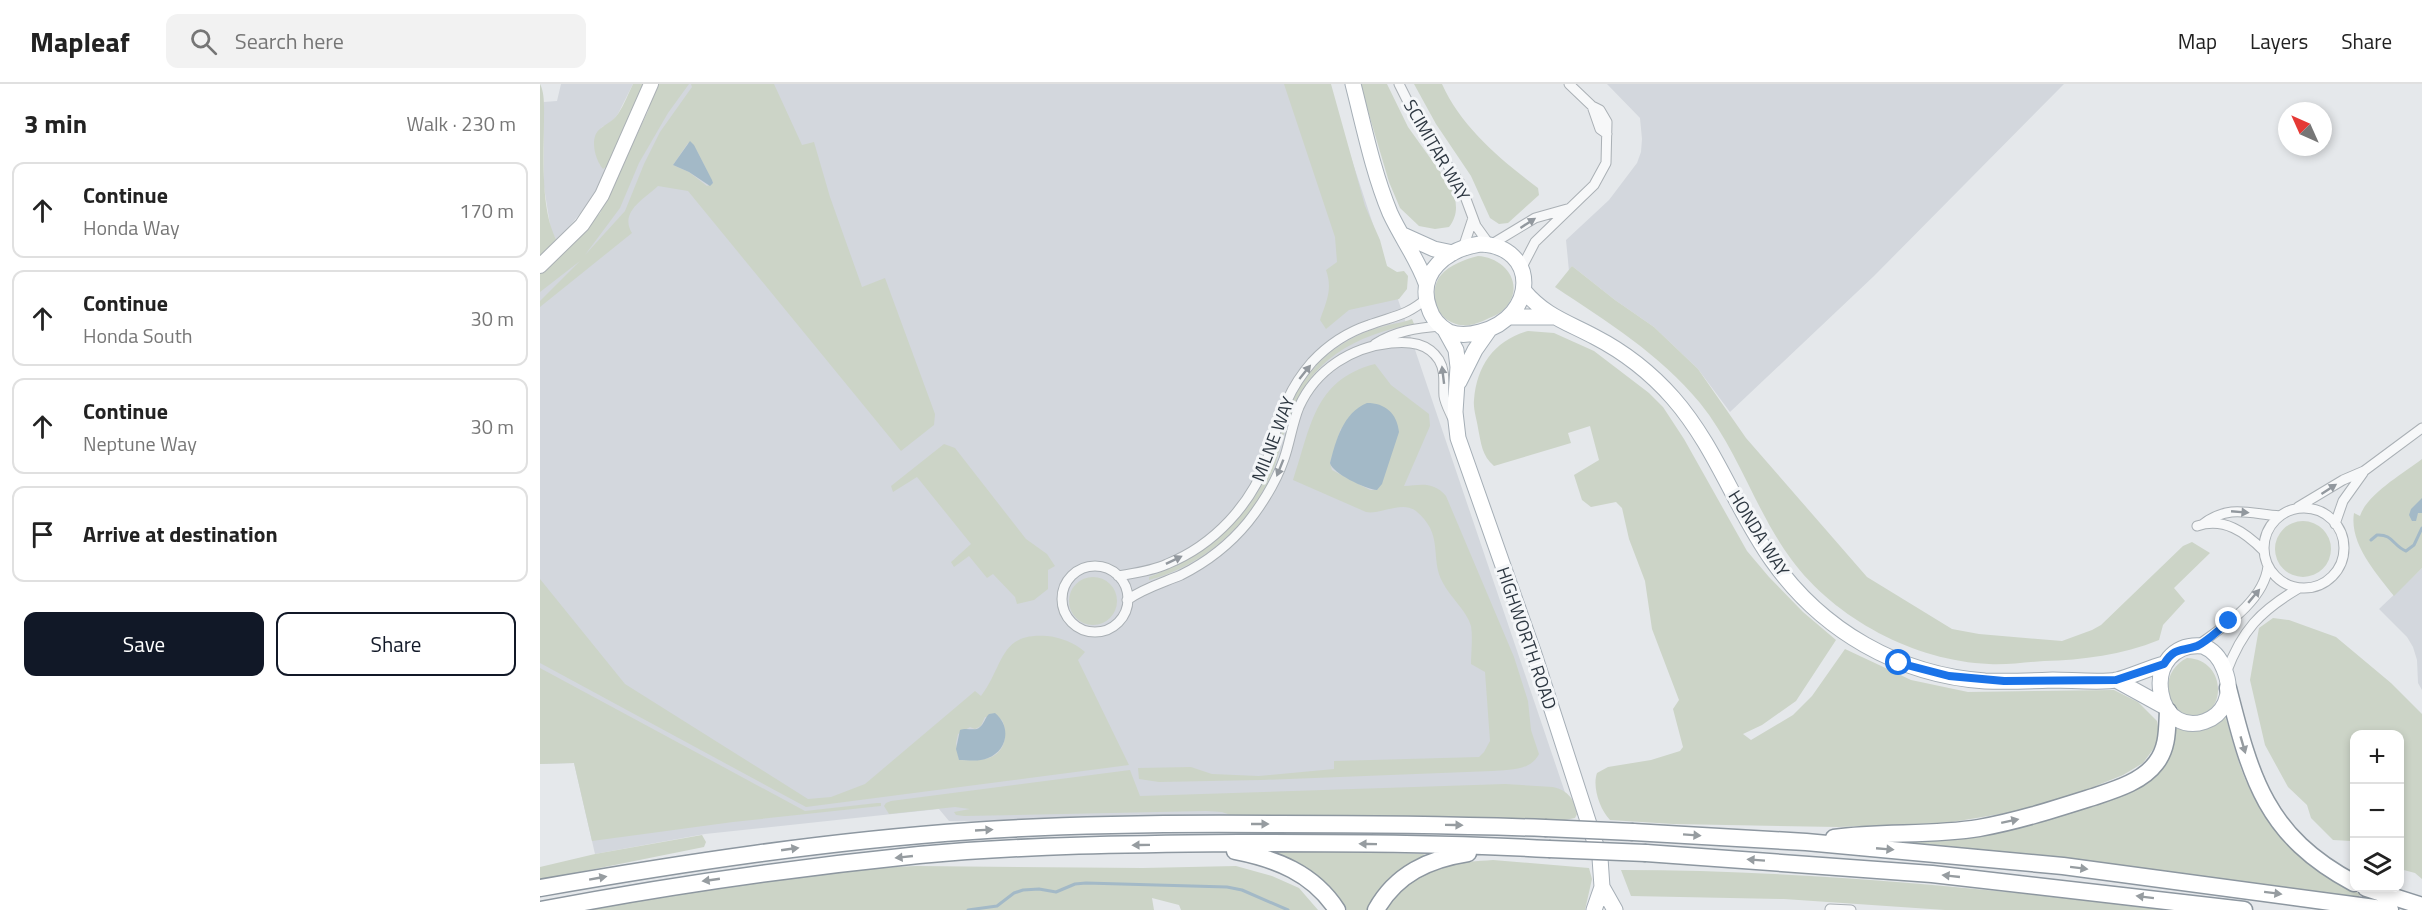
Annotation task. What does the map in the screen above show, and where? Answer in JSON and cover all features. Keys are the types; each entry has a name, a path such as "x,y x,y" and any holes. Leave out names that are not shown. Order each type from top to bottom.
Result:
{"highway":[{"path":"2227,681 2250,768 2274,817 2311,856 2350,880"},
{"path":"1806,842 1857,835 1920,834 1978,828 2039,815 2102,794 2141,777 2158,761 2165,746 2166,709"},
{"path":"540,888 710,860 836,843 973,831 1201,823 1383,824 1545,828 1806,842 2063,866 2390,910"},
{"path":"1200,843 1255,855 1293,868 1312,881 1336,910"},
{"path":"541,910 698,882 900,857 1057,846 1341,843 1646,853 1932,874 2244,910"},
{"path":"1376,910 1386,894 1399,881 1422,866 1453,856 1511,847"},
{"path":"2378,892 2422,906"}],"main road":[{"path":"540,266 582,225 602,195 651,84"},
{"path":"1353,84 1391,215 1403,235 1426,290 1431,313 1443,328 1462,335 1488,330 1516,311 1524,291 1521,269 1511,256 1491,244 1472,245 1438,262 1426,290"},
{"path":"1403,235 1434,249 1458,250"},
{"name":"HONDA WAY","path":"1524,291 1539,308 1553,317 1596,337 1625,355 1672,397 1708,445 1753,530 1773,561 1812,606 1854,639 1899,663 1949,676 1987,681 2116,680 2164,664"},
{"name":"HONDA WAY","path":"1509,317 1553,317"},
{"name":"HIGHWORTH ROAD","path":"1443,328 1456,350 1456,425 1462,452 1534,654 1596,844 1601,864 1602,887 1594,910"},
{"name":"HIGHWORTH ROAD","path":"1455,390 1488,330"},
{"path":"2197,646 2214,652 2221,660 2227,681 2226,703 2222,710 2207,722 2195,724 2176,718 2166,709 2160,687 2164,664 2176,651 2197,646"},
{"name":"HONDA WAY","path":"2116,680 2166,709"},
{"name":"HIGHWORTH ROAD","path":"1602,887 1615,910"}],"street":[{"name":"SCIMITAR WAY","path":"1399,84 1420,126 1460,183 1478,230 1491,244"},
{"path":"1521,269 1535,242 1594,185 1603,171 1608,156 1607,134 1600,129 1592,106 1569,84"},
{"path":"1491,244 1535,218 1567,209"},
{"name":"SCIMITAR WAY","path":"1458,250 1473,218"},
{"name":"MILNE WAY","path":"1119,576 1145,572 1168,564 1197,548 1220,529 1240,508 1254,487 1268,457 1290,391 1313,362 1345,336 1369,325 1406,314 1426,290"},
{"name":"MILNE WAY","path":"1372,345 1388,335 1403,330 1443,328"},
{"name":"MILNE WAY","path":"1127,600 1143,589 1192,569 1218,552 1239,533 1271,488 1284,459 1299,406 1309,389 1341,359 1356,350 1372,345 1409,341 1433,353 1443,370 1445,401 1456,425"},
{"path":"2264,551 2241,530 2220,524 2200,525 2214,516 2231,511 2280,516 2294,510 2343,480 2364,471 2422,428"},
{"path":"2335,524 2348,493 2364,471"},
{"path":"2227,681 2236,649 2255,619 2266,609 2299,588 2322,584 2338,567 2343,545 2335,524 2316,510 2294,510"},
{"path":"2197,646 2229,621 2257,593 2265,579 2268,566 2264,551 2266,535 2280,516"},
{"path":"2268,566 2284,583 2299,588"},
{"path":"1086,567 1101,567 1119,576 1127,591 1127,600 1122,616 1114,625 1102,631 1080,628 1072,622 1064,610 1062,601 1069,579 1086,567"},
{"path":"1830,909 1851,910"}],"shaded area":[{"path":"540,84 544,101 545,199 557,241 540,258"},
{"path":"561,84 633,84 618,114 610,124 602,127 595,148 600,165 610,164 589,203 557,241 551,231 544,187 544,102 557,101"},
{"path":"633,84 648,84 610,164 603,169 596,154 595,137 600,129 618,114"},
{"path":"655,84 689,84 668,113 639,163 620,208 585,255 625,211 660,132 692,87 691,84 774,84 802,145 814,142 830,197 862,287 885,278 935,414 934,425 901,451 688,191 658,186 631,212 629,225 632,233 540,307 540,301 580,261 540,292 540,272 600,213 648,111","holes":["688,143 697,151 713,183 707,186 689,172 673,165"]},
{"path":"669,84 1327,84 1573,816 949,821 939,809 705,834 595,854 574,763 540,764 540,283 589,240"},
{"path":"1284,84 1331,84 1365,206 1380,240 1387,266 1397,272 1404,271 1408,276 1407,289 1399,299 1349,310 1326,329 1320,320 1329,290 1326,270 1337,262 1335,237"},
{"path":"1360,84 1387,84 1408,127 1451,187 1456,207 1449,227 1435,229 1419,226 1400,208 1389,182"},
{"path":"1414,84 1442,84 1450,100 1483,142 1538,188 1539,195 1508,223 1499,224 1490,218 1471,176 1436,124"},
{"path":"1607,84 2064,84 1874,276 1730,412 1698,369 1654,327 1572,266 1569,271 1566,240 1609,200 1637,163 1641,152 1640,118"},
{"path":"1478,256 1496,261 1509,273 1514,289 1512,298 1504,309 1492,317 1473,324 1456,324 1449,321 1439,310 1434,296 1437,281 1448,268"},
{"path":"1572,266 1654,327 1698,369 1746,438 1867,577 1952,629 1979,634 2062,641 2101,625 2183,546 2192,542 2210,553 2174,588 2185,601 2163,625 2159,640 2131,649 2088,658 1996,664 1961,661 1933,655 1905,645 1853,618 1809,581 1778,540 1725,440 1700,403 1668,369 1650,354 1555,287"},
{"path":"1412,319 1414,324 1372,335 1353,343 1321,366 1297,400 1273,470 1249,512 1236,528 1205,554 1168,574 1149,580 1149,577 1190,558 1209,546 1241,516 1265,479 1293,399 1306,378 1322,360 1356,336"},
{"path":"1528,331 1554,333 1594,351 1649,393 1663,407 1684,439 1747,551 1803,612 1836,640 1796,701 1762,725 1743,734 1751,740 1793,715 1812,696 1845,649 1911,680 1968,692 2114,690 2138,702 2157,721 2159,732 2157,744 2143,763 2123,775 2066,798 2031,809 1946,823 1838,827 1673,824 1610,820 1598,798 1597,773 1608,767 1651,760 1680,751 1683,747 1673,709 1679,700 1652,629 1645,581 1629,539 1622,508 1616,502 1591,507 1582,500 1574,475 1599,460 1590,426 1568,433 1571,443 1494,466 1484,454 1474,407 1479,376 1483,365 1497,348 1516,335"},
{"path":"1375,364 1391,385 1429,414 1430,426 1404,486 1431,486 1446,496 1514,657 1528,701 1531,730 1539,754 1531,764 1525,767 1505,770 1261,780 1159,782 1139,779 1138,768 1191,767 1212,774 1259,776 1334,769 1334,761 1479,757 1490,741 1485,672 1471,664 1471,626 1439,574 1434,538 1425,520 1416,511 1404,507 1366,512 1293,480 1318,408 1327,394 1354,371","holes":["1341,428 1377,490 1370,490 1332,470 1330,463"]},
{"path":"944,444 955,448 1026,539 1047,554 1055,566 1048,570 1048,589 1034,600 1017,604 1015,597 993,574 987,578 969,556 954,567 951,562 971,544 917,477 893,492 891,486"},
{"path":"2422,459 2422,568 2394,596 2360,547 2354,525 2354,513 2360,516 2378,492"},
{"path":"2297,521 2309,521 2319,525 2327,533 2331,549 2327,565 2319,573 2309,577 2297,577 2287,573 2279,565 2275,555 2275,543 2279,533 2287,525"},
{"path":"2422,568 2422,690 2418,683 2417,660 2413,647 2407,637 2379,609"},
{"path":"1088,577 1098,577 1113,587 1117,601 1116,610 1107,621 1098,625 1088,625 1073,615 1069,606 1069,596 1079,581"},
{"path":"540,579 625,684 808,799 831,797 865,784 975,691 981,696 1011,645 1031,636 1047,636 1072,643 1085,652 1078,660 1129,765 806,807 540,663","holes":["985,717 1002,720 1005,739 996,754 981,760 959,760 956,743 958,734 970,727 975,729 981,726"]},
{"path":"2273,618 2289,620 2336,637 2391,683 2422,714 2422,879 2415,873 2404,870 2404,730 2350,730 2350,841 2333,840 2311,818 2307,805 2288,787 2265,745 2250,680 2259,628"},
{"path":"2187,658 2200,661 2210,668 2216,677 2217,698 2212,708 2204,714 2192,716 2179,711 2168,691 2172,672"},
{"path":"540,668 805,811 877,803 881,803 881,806 733,822 592,841 574,763 540,764"},
{"path":"2224,713 2243,775 2257,801 2280,834 2309,861 2350,888 2350,892 2360,894 2359,898 1889,844 1887,839 2126,792 2175,728 2196,730 2213,722"},
{"path":"1130,770 1140,796 1505,784 1558,788 1570,796 1577,814 1575,818 1565,820 1388,817 1239,818 1222,812 1206,811 964,816 956,815 954,812 970,809 955,807 889,814 884,806 891,801"},
{"path":"702,835 706,842 704,847 540,880 540,867 595,854"},
{"path":"1270,850 1426,855 1391,876 1377,892 1367,910 1347,910 1338,895 1318,876"},
{"path":"1493,860 1589,868 1592,879 1585,910 1384,910 1401,888 1421,874 1444,866"},
{"path":"916,866 1143,868 1236,866 1272,876 1299,888 1318,910 1181,910 1179,905 1152,898 1154,910 575,910 788,877"},
{"path":"1621,870 1830,877 1968,888 2175,910 1945,910 1784,899 1631,896"}],"water":[{"path":"690,141 712,180 713,183 710,186 689,172 673,165"},
{"path":"1367,403 1373,403 1389,410 1396,419 1399,432 1382,484 1377,490 1350,480 1336,471 1330,463 1346,420"},
{"path":"2422,498 2422,513 2418,513 2416,521 2412,521 2409,515 2411,509"},
{"path":"995,713 1004,725 1005,732 1000,750 985,759 959,760 956,749 960,730 978,728 989,714"}],"waterway":[{"path":"2371,540 2377,535 2386,536 2406,551 2414,545 2422,528"},
{"path":"968,910 997,906 1014,893 1023,890 1039,889 1056,892 1075,884 1086,883 1227,887 1242,890 1288,910"}],"route":[{"path":"1899,663 1949,676 1987,681 2116,680 2164,664 2176,651 2197,646 2229,621"}]}
